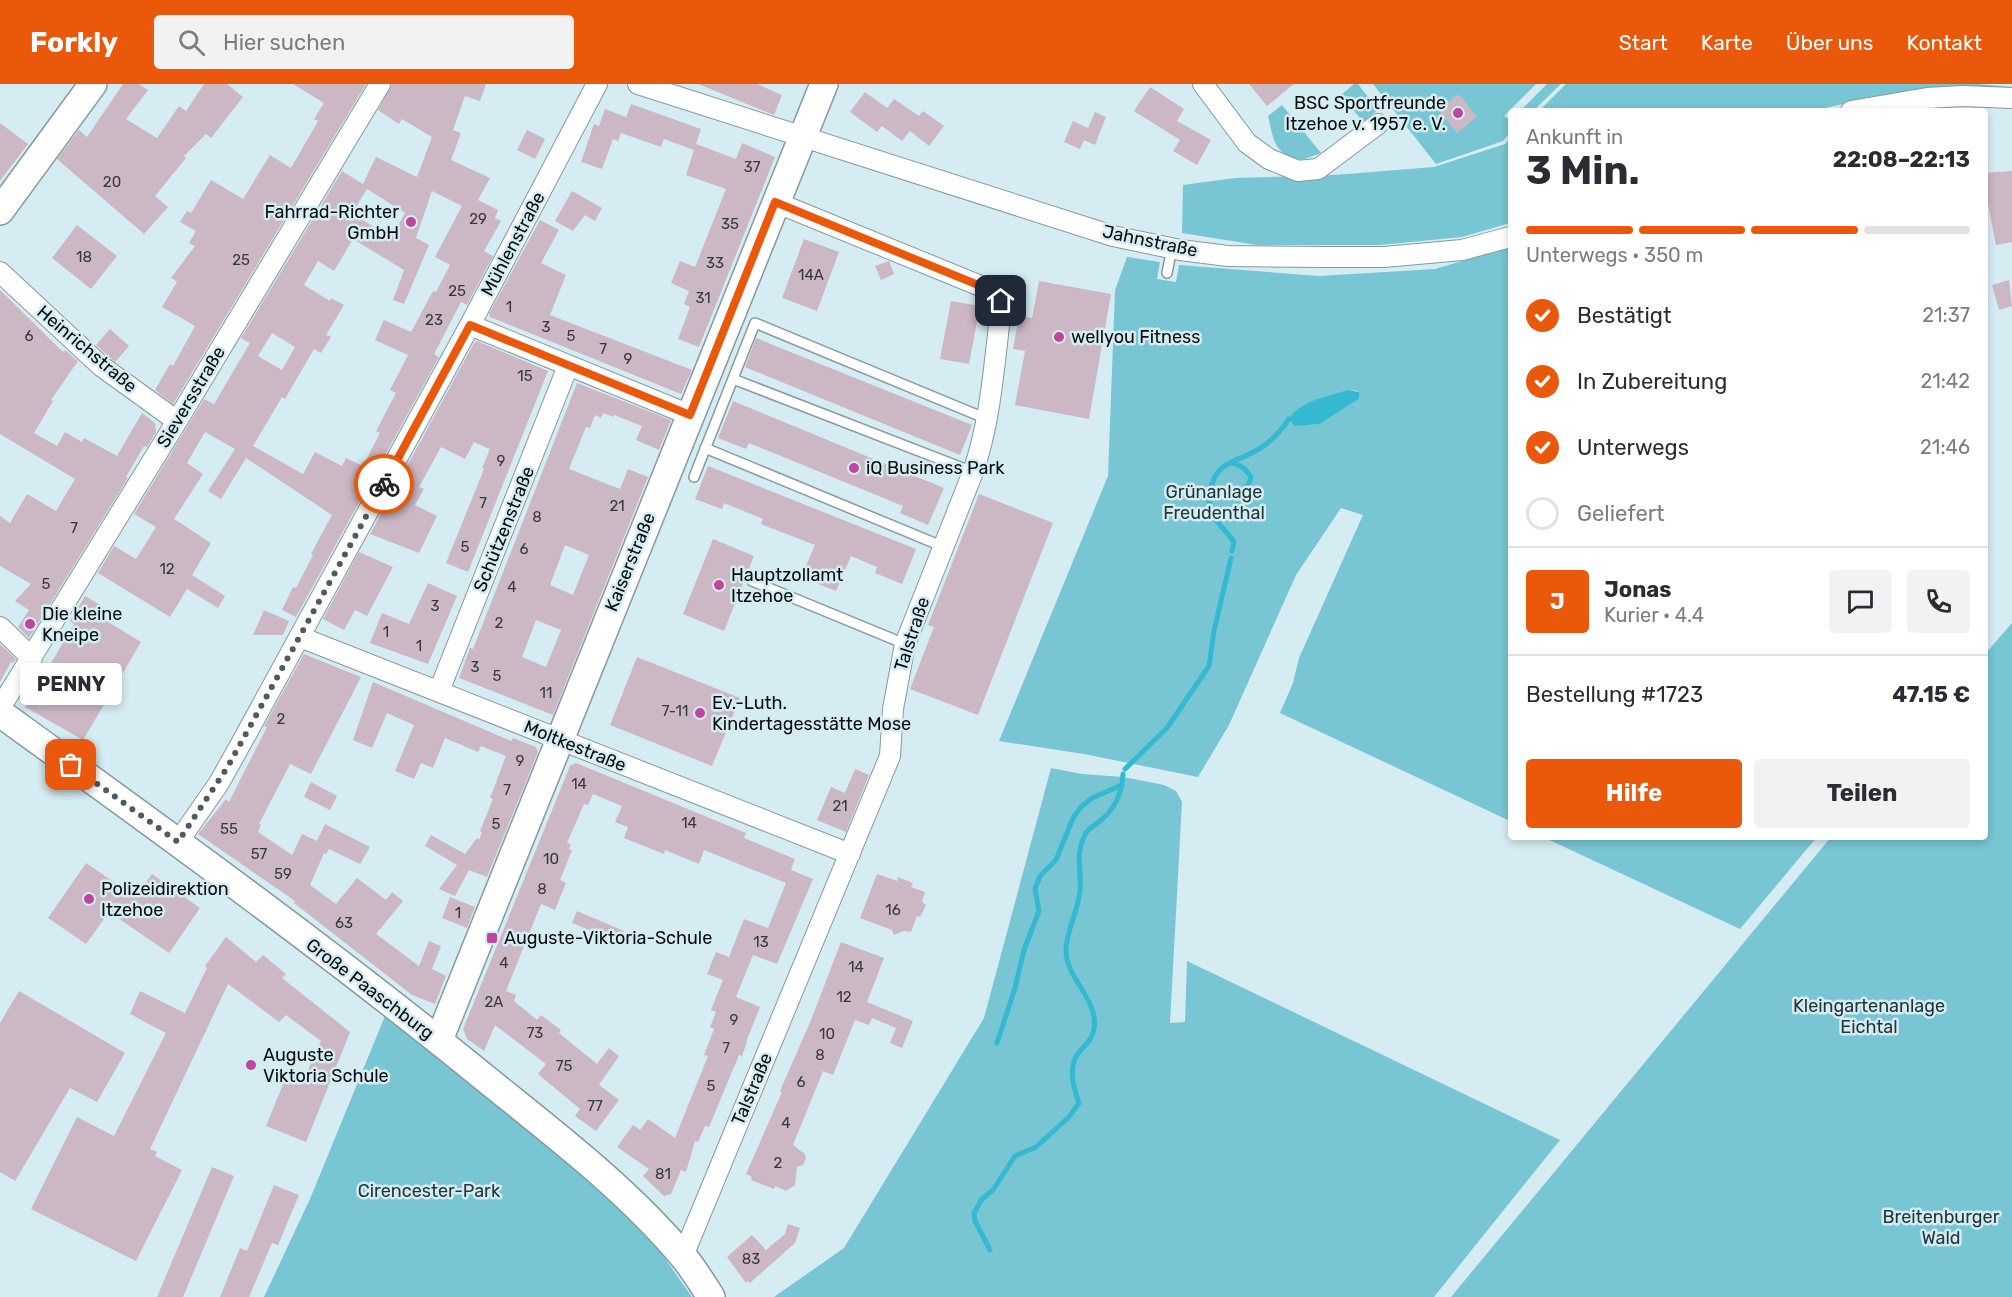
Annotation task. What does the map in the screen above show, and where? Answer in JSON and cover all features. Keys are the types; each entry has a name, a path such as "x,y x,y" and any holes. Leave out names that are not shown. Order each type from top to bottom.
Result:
{"main road":[{"path":"0,211 93,84"},
{"name":"Kaiserstraße","path":"438,1041 824,84"},
{"name":"Große Paaschburg","path":"0,714 178,842 438,1041 590,1163 682,1256 711,1297"}],"street":[{"name":"Sieversstraße","path":"0,708 177,421 380,84"},
{"name":"Mühlenstraße","path":"178,842 219,783 300,637 470,325 597,84"},
{"name":"Jahnstraße","path":"638,84 1113,236 1172,248 1228,256 1384,257 1462,250 1508,238"},
{"path":"1203,84 1247,143 1269,159 1298,171 1318,169 1378,124"},
{"path":"1869,108 1927,98 1962,96 2012,98"},
{"name":"Talstraße","path":"682,1256 890,756 893,709 905,644 973,472 987,418 1001,309 1001,301 997,295 775,202"},
{"name":"Heinrichstraße","path":"0,272 101,366 177,421"},
{"path":"470,325 690,415"},
{"name":"Schützenstraße","path":"439,691 568,366"},
{"path":"0,627 32,658"},
{"name":"Moltkestraße","path":"300,637 850,854"}],"lane":[{"path":"1167,273 1172,248"},
{"path":"694,477 755,323 987,418"},
{"path":"733,379 973,472"},
{"path":"705,448 944,547"},
{"path":"752,581 905,644"}],"green space":[{"path":"1354,84 1358,84 1378,110 1363,122 1341,95"},
{"path":"1373,84 1536,84 1512,108 1508,108 1504,116 1508,119 1508,135 1503,141 1436,164"},
{"path":"1547,84 1561,84 1536,108 1523,108"},
{"path":"1566,84 1978,84 2012,87 2012,92 1888,97 1826,108 1542,108"},
{"path":"1282,105 1321,153 1302,160 1286,155 1281,150 1274,140 1268,116"},
{"path":"1508,140 1508,224 1462,237 1380,245 1257,245 1182,233 1183,185 1235,178 1334,175 1434,167 1505,144"},
{"name":"Grünanlage Freudenthal","path":"1508,248 1508,820 1280,713 1293,683 1299,658 1363,515 1341,508 1296,575 1229,725 1198,777 1084,754 999,741 1108,476 1115,290 1127,257 1160,262 1157,279 1176,282 1179,265 1319,276 1435,269","holes":["1348,390 1358,391 1359,399 1320,424 1293,425"]},
{"name":"Kleingartenanlage Eichtal","path":"2012,623 2012,1297 1451,1297 1829,840 1988,840 1988,651"},
{"path":"1051,768 1082,774 1123,777 1164,785 1176,791 1182,802 1170,1023 1185,1022 1187,961 1560,1140 1434,1297 774,1297 844,1248 984,1018"},
{"path":"1549,840 1814,840 1740,929"},
{"name":"Cirencester-Park","path":"385,1016 586,1176 655,1244 692,1297 264,1297 310,1199"}],"shaded area":[{"path":"1348,390 1359,392 1359,399 1320,424 1294,426 1289,419 1307,403"}],"building":[{"path":"123,84 139,84 148,90 126,119 157,138 179,106 186,111 204,84 227,84 243,97 211,138 206,134 184,156 186,158 155,196 168,207 144,234 57,159 79,130 87,137"},
{"path":"293,84 366,84 173,404 155,390 170,364 173,366 195,326 162,307 177,282 171,278 195,246 189,243 196,231 180,222 187,211 191,213 211,180 243,199 270,155 291,168 318,121 314,119 324,103"},
{"path":"392,84 486,84 480,101 465,96 453,130 461,133 451,160 490,178 478,200 498,210 495,218 501,221 484,251 493,256 467,305 461,302 434,354 439,357 296,617 282,610 293,587 296,588 332,515 246,458 221,499 208,491 235,449 205,432 187,463 203,474 174,519 211,543 192,575 225,596 218,608 187,589 170,617 98,573 114,546 136,559 156,527 134,514 204,399 214,404 250,343 241,338 342,171 363,184 376,157 417,177 432,137 402,119 399,124 378,110","holes":["367,189 405,213 391,238 352,213","432,191 462,206 435,257 450,265 411,332 384,320 375,340 408,355 390,390 396,393 376,431 380,433 363,466 346,458 342,466 315,452 303,474 253,446 282,397 285,399 314,349 321,353 331,337 326,335 344,305 331,298 330,301 304,285 318,261 334,271 353,239 404,270 393,300 404,304 429,245 416,238","272,333 295,347 282,370 258,356"]},
{"path":"698,84 757,84 782,95 774,115"},
{"path":"1249,84 1294,84 1267,106"},
{"path":"1150,87 1184,109 1177,121 1211,140 1197,165 1173,151 1180,140 1134,111"},
{"path":"865,92 887,108 894,99 919,116 923,111 944,126 929,146 910,131 902,141 882,126 877,132 850,112"},
{"name":"BSC Sportfreunde Itzehoe v. 1957 e. V.","path":"1459,94 1477,117 1457,133 1438,110"},
{"path":"631,104 701,129 694,150 664,139 661,147 621,133 618,141 613,139 602,169 581,162 594,124 599,126 605,109 626,117"},
{"path":"1095,112 1106,117 1095,145 1084,140 1080,149 1064,142 1073,121 1088,128"},
{"path":"0,123 28,144 0,181"},
{"path":"527,130 545,139 535,159 517,150"},
{"path":"742,143 775,157 699,347 678,339 690,307 684,304 689,291 671,283 680,261 695,267 726,189 686,175 696,144 736,159"},
{"path":"2012,171 2012,242 1996,245 1988,204 1988,173"},
{"path":"572,191 602,208 595,221 585,215 573,231 555,221"},
{"path":"540,220 559,230 541,263 566,275 550,315 692,370 681,394 490,317 489,314"},
{"path":"77,225 117,256 91,289 52,258"},
{"path":"804,239 839,252 817,311 782,298"},
{"path":"889,261 894,274 881,280 875,266"},
{"path":"2009,280 2012,306 1999,310 1992,285"},
{"path":"1039,281 1111,294 1089,419 1015,405 1025,351 1013,349 1019,316 1032,318"},
{"path":"0,290 63,352 65,350 78,361 51,400 53,401 34,433 57,446 65,432 82,442 84,438 117,456 142,413 155,423 156,432 147,447 144,446 126,477 128,478 29,638 18,627 29,610 15,601 31,584 0,566 0,516 10,523 27,494 56,511 75,479 0,434"},
{"path":"951,301 980,306 969,364 940,359"},
{"path":"110,329 129,346 115,362 96,345"},
{"path":"756,338 972,425 960,455 745,367"},
{"path":"477,341 548,371 468,572 446,563 490,449 474,442 465,459 441,447 419,487 424,489 415,505 437,516 419,553 370,534"},
{"path":"577,383 671,420 659,450 636,440 642,426 614,415 614,417 603,413 601,418 595,415 590,428 586,427 569,469 620,489 628,469 648,477 553,715 459,678 470,648 473,649","holes":["565,545 589,555 573,595 550,585","536,620 561,630 546,667 522,657"]},
{"name":"iQ Business Park","path":"733,401 944,488 928,525 900,513 903,506 749,443 746,449 718,438"},
{"path":"708,466 916,549 902,584 875,573 877,567 851,556 836,591 801,577 815,545 761,524 763,519 724,503 722,509 695,499"},
{"path":"979,494 1053,523 978,715 910,689 934,627 928,625"},
{"name":"Hauptzollamt Itzehoe","path":"713,539 754,556 724,631 683,614"},
{"path":"359,552 393,567 367,616 355,610 344,630 323,619"},
{"path":"428,583 457,596 428,664 370,643 382,613 409,624"},
{"path":"85,596 110,611 105,620 141,642 83,740 25,707 74,624 70,621"},
{"path":"264,610 289,621 283,635 253,635"},
{"path":"0,644 16,659 13,663 11,662 0,682"},
{"path":"304,654 361,677 311,774 290,764 259,824 261,825 258,832 292,855 302,834 317,841 325,824 370,847 360,864 329,849 326,854 324,853 310,885 336,904 357,878 386,900 392,892 403,901 376,934 419,966 429,941 441,946 432,969 446,976 435,1004 412,995 294,903 295,901 198,834 226,799 229,802 267,727 264,726"},
{"path":"637,657 740,698 712,766 610,725"},
{"path":"373,682 511,741 513,738 536,747 538,752 487,877 469,870 455,896 439,889 457,865 425,846 431,835 465,854 477,838 479,840 482,832 480,831 493,799 490,798 506,756 481,746 478,752 445,738 433,768 421,763 414,779 395,771 414,725 387,713 372,748 353,740"},
{"path":"576,763 746,833 744,838 795,859 791,870 813,879 777,964 753,955 736,997 760,1007 742,1056 739,1055 709,1127 705,1126 698,1142 695,1141 686,1172 681,1170 671,1194 664,1196 643,1176 649,1169 617,1147 633,1125 640,1130 648,1119 675,1138 708,1056 704,1055 714,1029 710,1027 716,1012 711,1010 723,980 707,974 716,952 729,957 744,919 768,928 786,883 704,850 699,864 665,850 664,854 624,838 628,827 615,822 622,806 593,794 588,805 584,804 567,843 571,844 569,849 572,850 560,880 566,883 555,910 541,904 506,991 516,995 514,1001 537,1020 541,1015 561,1030 559,1033 597,1064 609,1048 619,1056 599,1085 619,1100 596,1131 575,1116 580,1109 538,1074 546,1064 495,1025 484,1051 467,1039 463,1029 570,766"},
{"path":"855,769 869,775 846,832 817,820 831,787 845,793"},
{"path":"311,782 337,796 330,810 304,797"},
{"path":"86,863 136,897 152,874 200,908 169,953 109,912 86,944 48,918"},
{"path":"877,874 897,881 898,877 913,883 911,887 925,892 922,902 926,905 920,917 917,916 911,932 904,931 894,935 892,930 860,918"},
{"path":"450,897 475,907 467,928 442,918"},
{"path":"577,911 624,931 620,943 572,923"},
{"path":"226,937 256,962 263,955 286,974 282,978 350,1032 306,1142 266,1126 286,1077 302,1083 321,1041 286,1015 279,1022 228,984 150,1149 157,1152 155,1156 182,1170 136,1261 31,1209 77,1117 114,1136 166,1033 130,1014 140,991 185,1013 207,968 205,966"},
{"path":"841,942 884,958 867,1002 913,1021 902,1048 890,1043 896,1028 872,1018 869,1025 855,1020 833,1075 823,1071 793,1145 805,1154 806,1158 803,1165 797,1167 795,1185 786,1191 775,1186 774,1189 751,1180 752,1177 746,1174 782,1092 780,1091"},
{"path":"19,991 125,1053 97,1102 70,1088 15,1181 0,1172 0,1023"},
{"path":"212,1167 234,1176 183,1297 157,1297"},
{"path":"274,1185 299,1195 278,1245 272,1243 249,1297 220,1297 240,1248 247,1251"},
{"path":"788,1224 800,1228 795,1243 750,1283 748,1281 746,1283 727,1257 752,1235 766,1250 785,1234"}],"waterway":[{"path":"1232,551 1234,542 1211,511 1212,482 1227,464 1264,446 1276,436 1289,419"},
{"path":"1209,501 1216,494 1242,490 1249,483 1251,477 1247,471 1231,463"},
{"path":"1125,769 1167,728 1209,666 1214,631 1231,558"},
{"path":"990,1250 975,1221 974,1213 982,1199 993,1190 1015,1156 1036,1147 1069,1117 1079,1103 1072,1073 1073,1066 1077,1055 1091,1037 1094,1018 1092,1008 1067,960 1068,934 1079,898 1079,856 1082,841 1087,831 1114,806 1121,788 1123,774"},
{"path":"997,1043 1015,988 1024,950 1039,911 1035,889 1040,876 1056,860 1073,818 1081,807 1092,798 1122,785"}],"way so far":[{"path":"71,765 178,842 219,783 384,484"}],"place":[{"name":"BSC Sportfreunde Itzehoe v. 1957 e. V.","path":"1458,113"},
{"name":"Fahrrad-Richter GmbH","path":"411,222"},
{"name":"wellyou Fitness","path":"1059,337"},
{"name":"iQ Business Park","path":"854,468"},
{"name":"Hauptzollamt Itzehoe","path":"719,585"},
{"name":"Die kleine Kneipe","path":"30,624"},
{"name":"Ev.-Luth. Kindertagesstätte Mose","path":"700,713"},
{"name":"PENNY","path":"71,765"},
{"name":"Polizeidirektion Itzehoe","path":"89,899"},
{"name":"Auguste-Viktoria-Schule","path":"492,938"},
{"name":"Auguste Viktoria Schule","path":"251,1065"}],"route":[{"path":"384,484 470,325 690,415 775,202 988,289 1001,301"}],"park label":[{"name":"Breitenburger Wald","path":"1941,1227"}]}
